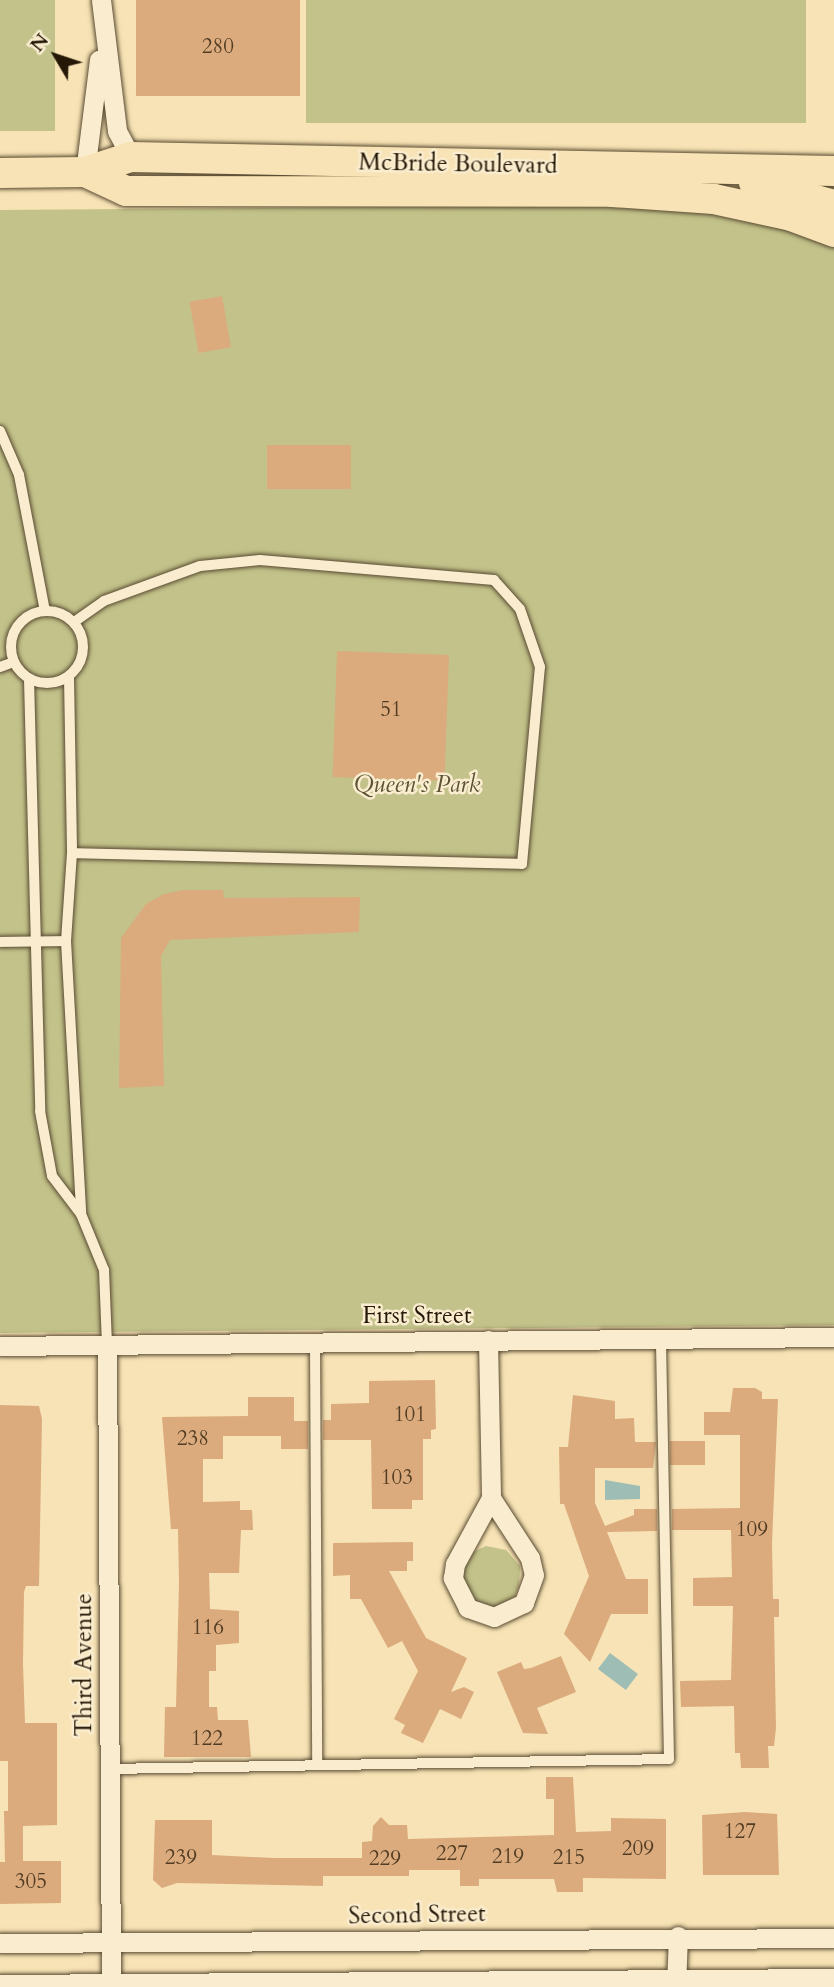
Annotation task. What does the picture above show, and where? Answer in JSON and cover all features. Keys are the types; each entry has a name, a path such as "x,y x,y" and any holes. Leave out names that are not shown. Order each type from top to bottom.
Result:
{"main road":[{"name":"McBride Boulevard","path":"0,173 85,172 131,157 834,171"},
{"path":"685,169 785,189 834,205"},
{"name":"McBride Boulevard","path":"85,172 126,191 611,192 714,199 791,216 834,232"}],"street":[{"path":"100,0 117,131 131,157"},
{"path":"85,172 102,31"},
{"name":"First Street","path":"0,1346 315,1340 834,1337"},
{"path":"488,1340 491,1497 455,1564 453,1578 468,1608 495,1617 524,1603 534,1575 530,1558 491,1497"},
{"name":"Third Avenue","path":"107,1344 111,1985"},
{"path":"676,1983 678,1936"},
{"name":"Second Street","path":"0,1943 678,1936 834,1938"},
{"path":"0,1984 676,1983 834,1978"}],"lane":[{"path":"0,431 19,475 45,611"},
{"path":"72,853 522,864 540,667 520,610 494,580 248,561 200,566 104,601 74,622"},
{"path":"45,611 74,622 84,645 77,668 68,677 49,684 29,679 14,662 11,642 19,624 45,611"},
{"path":"0,667 14,662"},
{"path":"68,677 72,853 66,941 80,1214"},
{"path":"29,679 33,942 40,1111 52,1176 80,1214 104,1270 107,1344"},
{"path":"0,942 66,941"},
{"path":"315,1340 317,1765"},
{"path":"109,1769 669,1759 661,1340"}],"green space":[{"path":"0,0 55,0 55,131 0,131"},
{"path":"306,0 806,0 806,123 306,123"},
{"name":"Queen's Park","path":"623,205 735,215 834,245 834,1325 0,1333 0,210"},
{"path":"486,1546 506,1550 520,1566 519,1587 514,1597 497,1607 478,1605 463,1592 462,1564 467,1555"}],"water":[{"path":"605,1480 640,1486 640,1499 605,1500"},
{"path":"610,1653 638,1674 626,1690 598,1669"}],"building":[{"path":"136,0 300,0 300,96 136,96"},
{"path":"222,296 231,347 199,353 190,302"},
{"path":"267,445 351,445 351,489 267,489"},
{"path":"337,651 449,655 445,781 333,777"},
{"path":"184,890 223,890 224,898 360,897 359,932 170,940 161,956 164,1086 119,1088 121,938 146,904 164,894"},
{"path":"435,1380 436,1429 431,1430 431,1439 423,1439 423,1500 412,1500 412,1509 372,1509 371,1440 323,1440 323,1420 331,1420 331,1404 369,1403 369,1381"},
{"path":"733,1388 755,1388 762,1392 762,1399 778,1399 772,1543 773,1599 779,1599 779,1617 774,1617 776,1728 774,1746 768,1746 769,1768 741,1768 740,1753 735,1753 734,1706 681,1707 680,1681 731,1680 733,1606 693,1606 693,1578 732,1577 731,1530 672,1530 672,1509 740,1508 740,1435 704,1435 704,1412 730,1412"},
{"path":"573,1395 615,1401 615,1419 634,1418 635,1442 656,1442 653,1468 595,1468 595,1503 605,1526 634,1515 634,1509 657,1509 657,1531 607,1532 626,1579 648,1579 648,1614 611,1614 590,1662 564,1634 589,1576 564,1504 560,1504 559,1447 568,1447"},
{"path":"248,1397 294,1397 294,1421 308,1421 308,1449 281,1449 281,1436 223,1436 223,1459 203,1459 203,1502 240,1501 240,1510 252,1510 253,1530 241,1530 239,1573 209,1573 210,1609 239,1611 239,1643 216,1645 216,1671 209,1671 209,1707 217,1707 218,1720 248,1720 251,1757 164,1757 165,1707 176,1707 179,1583 178,1529 171,1529 162,1417 248,1416"},
{"path":"0,1405 39,1406 42,1419 39,1586 26,1586 24,1592 25,1723 57,1723 57,1825 23,1826 23,1861 61,1861 61,1903 0,1904 0,1862 5,1862 4,1811 8,1811 8,1761 0,1761"},
{"path":"670,1441 705,1441 705,1465 670,1465"},
{"path":"413,1542 413,1561 407,1561 407,1571 389,1571 426,1638 467,1658 451,1692 464,1687 474,1692 461,1719 440,1709 423,1743 401,1733 405,1725 394,1719 418,1671 402,1641 388,1648 361,1599 350,1599 350,1575 333,1576 333,1543"},
{"path":"561,1656 576,1692 537,1708 548,1734 523,1733 497,1672 521,1662 524,1669 531,1668"},
{"path":"546,1777 573,1777 576,1832 611,1831 611,1818 666,1819 666,1879 583,1878 583,1892 557,1892 554,1879 479,1879 479,1886 460,1886 460,1870 409,1870 409,1876 323,1876 323,1886 177,1883 162,1888 153,1880 155,1820 212,1820 212,1855 274,1858 362,1858 362,1842 372,1841 373,1826 381,1817 389,1825 407,1825 408,1839 554,1835 554,1799 546,1799"},
{"path":"745,1812 777,1814 779,1875 703,1875 702,1815"}]}
